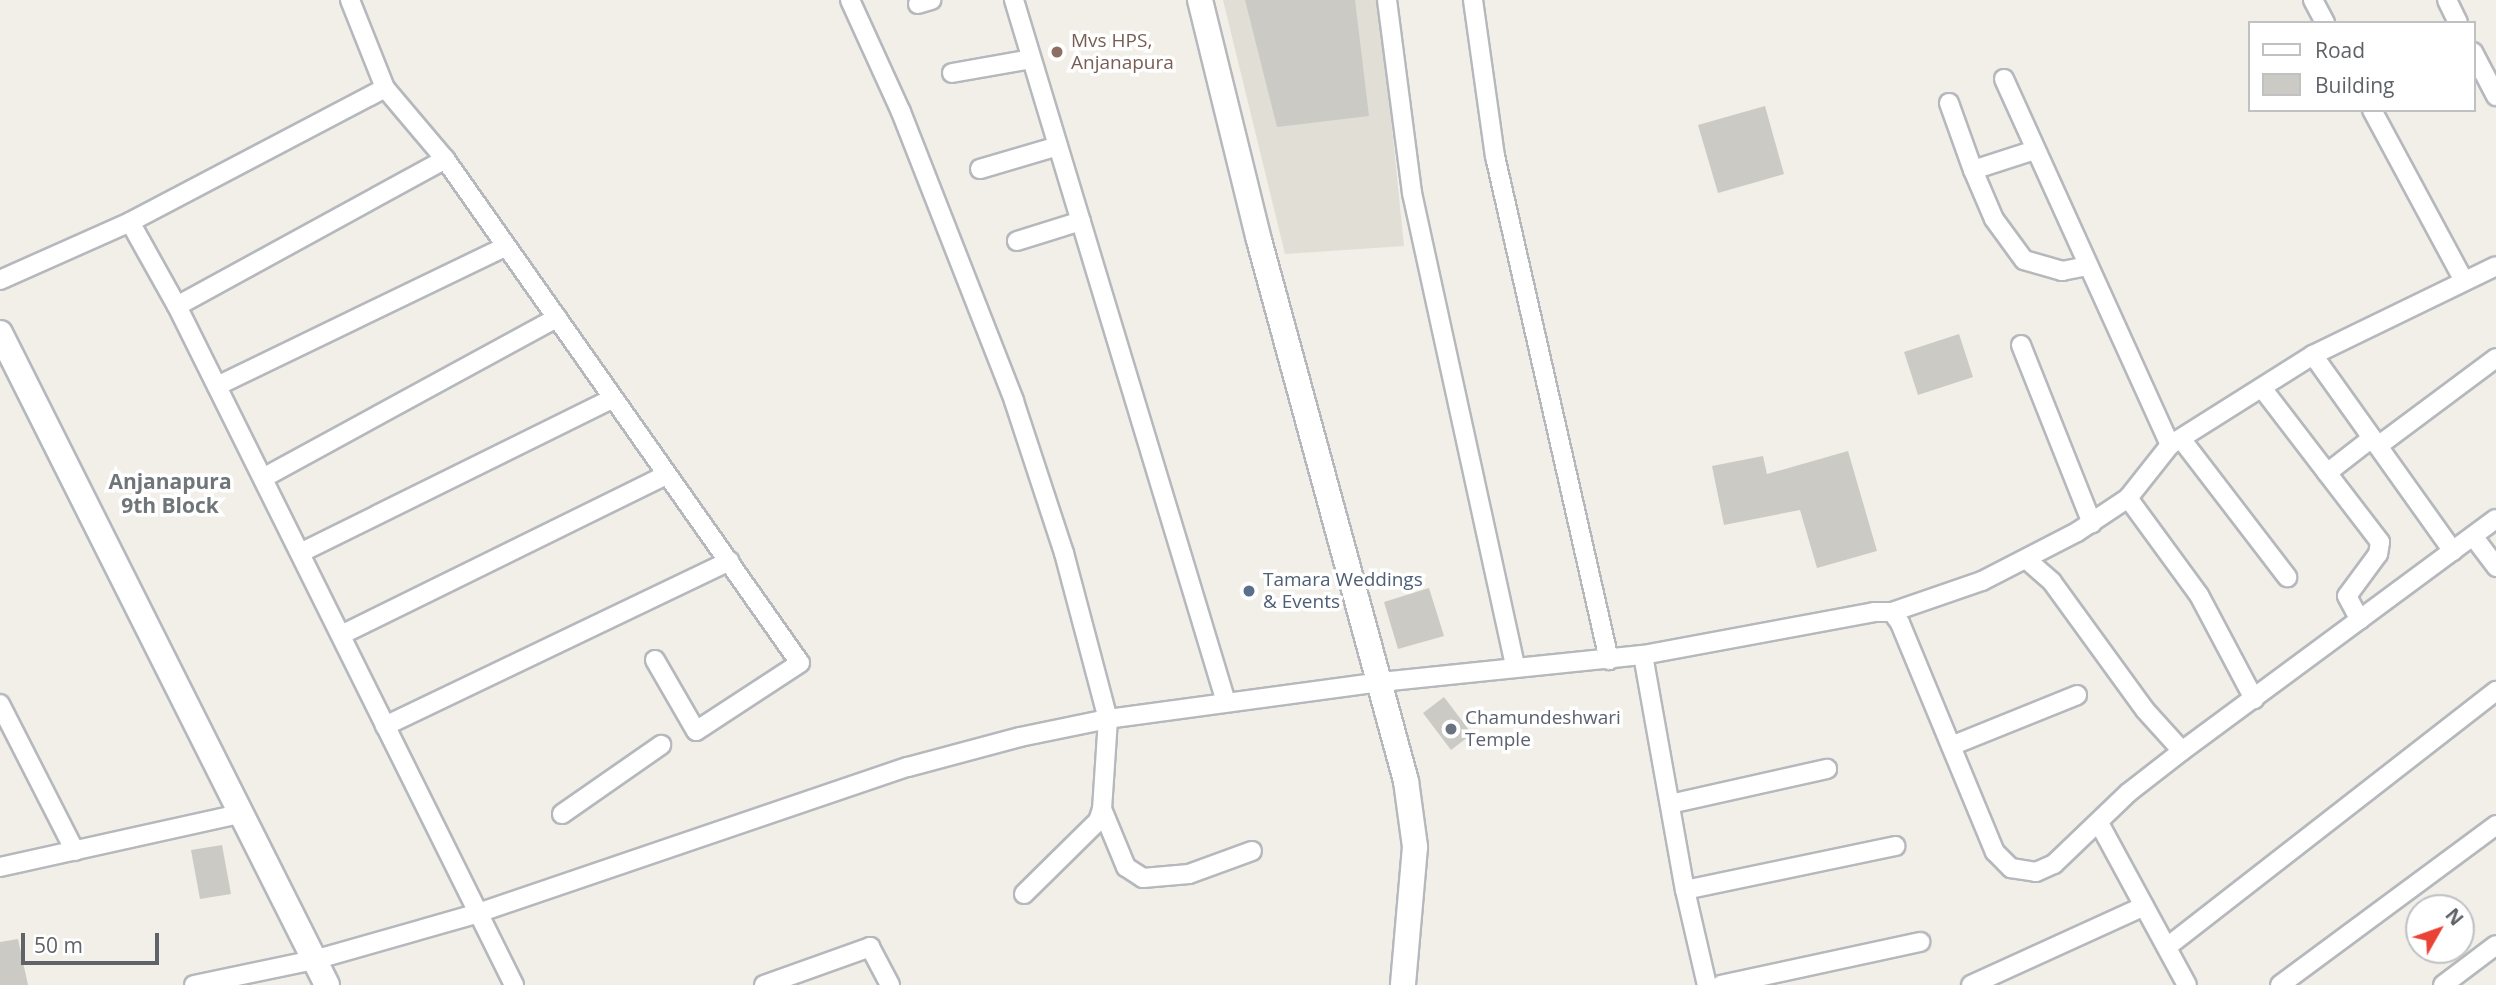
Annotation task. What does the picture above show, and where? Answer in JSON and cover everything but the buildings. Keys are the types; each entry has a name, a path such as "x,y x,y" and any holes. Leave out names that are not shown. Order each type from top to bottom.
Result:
{"street":[{"path":"350,0 385,88 445,159 800,663 696,731 655,660"},
{"path":"850,0 901,112 1014,401 1064,553 1108,719 1102,809 1098,821 1024,894"},
{"path":"1014,0 1226,702"},
{"path":"1200,0 1259,240 1406,781 1415,848 1402,985"},
{"path":"1387,0 1412,193 1516,667"},
{"path":"1473,0 1495,156 1609,660"},
{"path":"2312,0 2324,21"},
{"path":"2447,0 2457,21"},
{"path":"2475,56 2496,96"},
{"path":"953,73 1031,59"},
{"path":"2004,79 2088,266 2176,442 2287,577"},
{"path":"0,280 130,222 385,88"},
{"path":"1949,103 1994,219 2024,260 2062,271 2088,266"},
{"path":"2373,112 2464,281"},
{"path":"980,169 1058,146"},
{"path":"1973,170 2035,150"},
{"path":"177,306 445,159"},
{"path":"1017,241 1081,221"},
{"path":"130,222 177,306 341,635 475,914 514,985"},
{"path":"216,386 506,246"},
{"path":"194,985 314,960 475,914 908,767 1108,719 1380,682 1609,660 1892,612 1935,599 2027,560 2092,523 2128,498 2176,442 2313,355 2496,265"},
{"path":"263,478 557,318"},
{"path":"0,332 239,814 327,985"},
{"path":"2021,345 2092,523"},
{"path":"2313,355 2453,551"},
{"path":"2327,473 2496,358"},
{"path":"2262,388 2380,542 2378,554 2347,596 2360,620"},
{"path":"300,553 613,398"},
{"path":"341,635 666,475"},
{"path":"2128,498 2199,595 2254,699"},
{"path":"1892,612 1995,852 2011,868 2036,872 2054,864 2129,793 2182,751 2496,519"},
{"path":"2473,536 2496,567"},
{"path":"2027,560 2052,582 2145,710 2182,751"},
{"path":"385,726 729,561"},
{"path":"1643,655 1685,890 1707,985"},
{"path":"2167,947 2496,691"},
{"path":"1951,746 2077,695"},
{"path":"0,704 75,851"},
{"path":"562,814 661,745"},
{"path":"1670,804 1827,769"},
{"path":"1102,809 1126,867 1143,878 1189,874 1252,851"},
{"path":"0,867 239,814"},
{"path":"2099,823 2186,985"},
{"path":"2280,985 2496,825"},
{"path":"1685,890 1895,846"},
{"path":"1971,985 2144,906"},
{"path":"1720,985 1920,942"},
{"path":"2443,985 2496,945"},
{"path":"764,985 870,947 890,985"}],"shaded area":[{"path":"1223,0 1379,0 1404,246 1285,254"}],"place":[{"name":"Mvs HPS, Anjanapura","path":"1057,52"},
{"name":"Tamara Weddings & Events","path":"1249,591"},
{"name":"Chamundeshwari Temple","path":"1451,729"}],"district":[{"name":"Anjanapura 9th Block","path":"170,493"}]}
